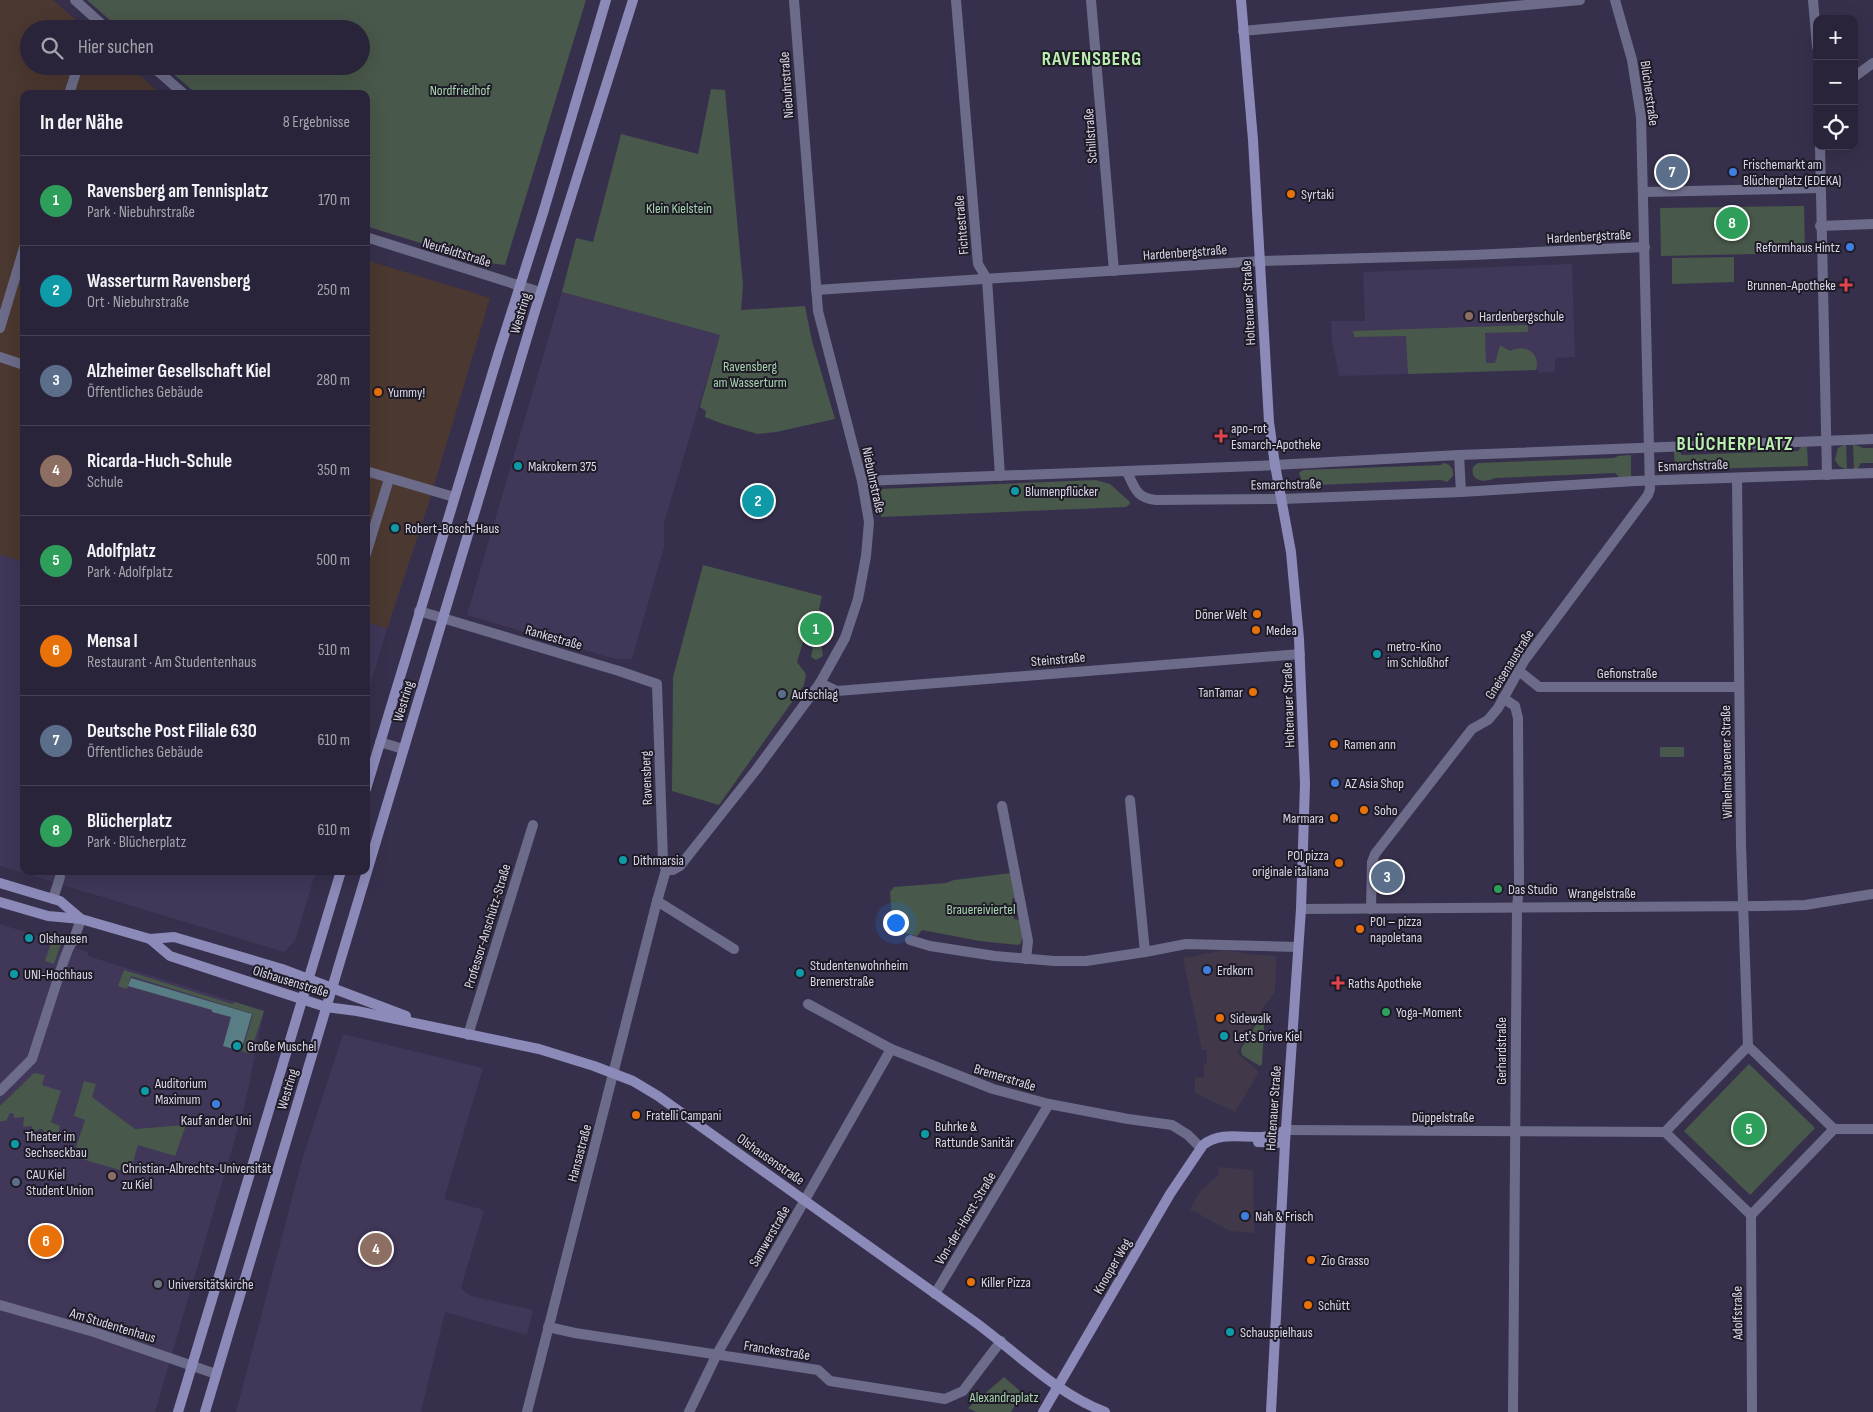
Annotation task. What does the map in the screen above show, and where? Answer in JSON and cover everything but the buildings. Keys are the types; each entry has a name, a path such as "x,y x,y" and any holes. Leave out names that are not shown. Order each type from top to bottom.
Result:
{"main road":[{"name":"Westring","path":"370,776 454,497 544,213 606,0"},
{"name":"Westring","path":"370,860 540,292 633,0"},
{"name":"Holtenauer Straße","path":"1240,0 1253,140 1269,422 1291,552 1300,654 1305,784 1301,909 1285,1143 1271,1412"},
{"name":"Westring","path":"178,1412 340,875"},
{"name":"Westring","path":"205,1412 366,875"},
{"name":"Olshausenstraße","path":"0,883 60,901 81,919"},
{"name":"Olshausenstraße","path":"0,902 48,916 81,919 150,939 174,937 282,969 433,1027"},
{"name":"Olshausenstraße","path":"150,939 170,956 302,1000 326,1007 357,1011 538,1049 633,1080 805,1200 1001,1341 1058,1387 1089,1405 1106,1412"},
{"name":"Düppelstraße","path":"1216,1139 1232,1136 1262,1137 1286,1130"},
{"name":"Knooper Weg","path":"1043,1412 1170,1194 1201,1148 1207,1142 1216,1139"},
{"path":"1216,1139 1285,1143"}],"street":[{"path":"75,0 97,20"},
{"name":"Niebuhrstraße","path":"666,870 673,870 680,866 756,770 820,683 845,638 858,599 866,556 869,522 862,481 818,311 794,0"},
{"name":"Fichtestraße","path":"956,0 978,264 986,279 1000,476"},
{"name":"Schillstraße","path":"1091,0 1114,270"},
{"path":"1244,31 1580,0"},
{"name":"Blücherstraße","path":"1615,0 1635,75 1641,116 1644,192"},
{"path":"1813,0 1814,15"},
{"path":"1858,75 1873,64"},
{"path":"70,90 75,75"},
{"path":"162,75 179,90"},
{"path":"1820,150 1820,226 1827,474"},
{"path":"1648,449 1644,192 1820,188"},
{"path":"1820,226 1873,224"},
{"name":"Neufeldtstraße","path":"370,238 540,292"},
{"name":"Hardenbergstraße","path":"816,290 1260,261 1472,255 1645,247"},
{"path":"0,328 20,261"},
{"path":"0,357 20,364"},
{"name":"Esmarchstraße","path":"862,481 1127,472 1459,455 1873,439"},
{"name":"Esmarchstraße","path":"1648,449 1650,481"},
{"path":"1459,455 1460,492"},
{"name":"Esmarchstraße","path":"1127,472 1136,491 1143,498 1148,499 1282,499 1460,492 1650,481 1873,473"},
{"path":"370,473 454,497"},
{"name":"Wilhelmshavener Straße","path":"1736,478 1741,844 1748,1046"},
{"path":"370,542 390,479"},
{"name":"Gneisenaustraße","path":"1372,909 1372,862 1375,854 1472,729 1488,720 1498,708 1528,656 1648,495 1650,481"},
{"name":"Rankestraße","path":"420,611 657,684"},
{"name":"Steinstraße","path":"820,683 838,690 1300,654"},
{"name":"Gefionstraße","path":"1519,671 1539,687 1739,687"},
{"name":"Ravensberg","path":"657,684 663,861 666,870"},
{"name":"Gerhardstraße","path":"1504,698 1515,706 1518,718 1520,857 1517,908 1514,1131 1513,1412"},
{"path":"380,742 403,749"},
{"path":"1130,800 1145,952"},
{"path":"1002,806 1028,941 1026,959"},
{"name":"Professor-Anschütz-Straße","path":"468,1035 533,825"},
{"path":"666,870 657,901 734,949"},
{"path":"53,899 60,877"},
{"name":"Wrangelstraße","path":"1301,909 1805,905 1873,894"},
{"name":"Hansastraße","path":"527,1412 657,901"},
{"path":"0,1091 32,1059 60,972 81,919"},
{"path":"910,940 930,946 995,956 1086,961 1196,943 1297,947"},
{"name":"Bremerstraße","path":"808,1004 891,1049 993,1089 1049,1104 1172,1125 1188,1135 1201,1148"},
{"path":"1834,1129 1751,1215 1665,1132 1748,1046 1834,1129 1873,1129"},
{"name":"Samwerstraße","path":"689,1412 717,1354 891,1049"},
{"name":"Von-der-Horst-Straße","path":"935,1294 1049,1104"},
{"name":"Düppelstraße","path":"1286,1130 1665,1132"},
{"name":"Adolfstraße","path":"1751,1215 1752,1412"},
{"name":"Am Studentenhaus","path":"0,1305 94,1332 216,1374"},
{"name":"Franckestraße","path":"548,1327 575,1334 818,1370 830,1381 945,1399 963,1391 1001,1341"}],"shaded area":[{"path":"0,0 53,0 76,20 20,20 20,75 139,75 156,90 20,90 20,561 0,555"},
{"path":"370,261 490,298 429,502 387,629 370,623"},
{"name":"Hardenbergschule","path":"1572,264 1575,357 1555,358 1555,372 1539,373 1539,370 1536,370 1339,376 1332,340 1331,321 1365,321 1363,272"},
{"path":"562,292 720,335 664,523 664,547 632,659 615,659 467,615"},
{"path":"0,555 20,561 20,872 0,866"},
{"path":"370,623 387,629 370,686"},
{"path":"30,875 315,875 295,941 284,952"},
{"name":"Christian-Albrechts-Universität zu Kiel","path":"0,924 88,952 88,956 264,1011 244,1108 155,1412 0,1412"},
{"path":"1225,950 1276,956 1275,992 1265,1005 1237,1053 1259,1072 1235,1112 1195,1093 1195,1077 1204,1077 1204,1065 1207,1064 1207,1050 1202,1050 1183,958"},
{"path":"131,978 252,1014 241,1051 223,1046 231,1017 128,986"},
{"path":"343,1034 483,1068 444,1199 484,1210 461,1288 471,1296 533,1310 527,1335 445,1312 421,1412 236,1412 302,1160"},
{"path":"1219,1167 1253,1170 1254,1233 1229,1231 1190,1209 1200,1192 1218,1175"}],"green space":[{"name":"Nordfriedhof","path":"87,0 586,0 505,265 481,262 370,227 370,90 192,90 175,75 370,75 370,20 110,20"},
{"path":"711,89 725,90 743,285 741,310 805,306 812,341 835,419 758,434 705,417 706,411 700,407 720,335 562,292 576,238 593,242 621,134 698,154"},
{"path":"1804,206 1805,253 1661,256 1660,208"},
{"path":"1734,257 1734,282 1672,284 1672,258"},
{"path":"1528,325 1528,332 1485,333 1486,363 1495,363 1500,345 1510,351 1521,348 1530,351 1536,359 1536,370 1408,374 1406,336 1354,337 1353,331"},
{"path":"1846,444 1847,470 1839,466 1835,460 1838,448"},
{"path":"1853,444 1863,448 1873,448 1873,463 1861,463 1857,470 1854,470"},
{"path":"1807,446 1808,466 1675,470 1674,451 1679,451 1682,455 1798,451 1801,447"},
{"path":"1631,455 1631,477 1619,477 1615,473 1495,478 1482,481 1474,476 1473,472 1473,467 1478,463 1614,458"},
{"path":"1443,463 1450,465 1453,471 1453,476 1447,482 1441,480 1317,485 1314,490 1305,490 1299,473 1303,470 1441,465"},
{"path":"1096,480 1110,484 1130,504 1126,507 881,517 880,489"},
{"path":"703,565 822,596 819,609 829,623 821,643 823,656 816,660 811,657 813,647 811,644 803,642 797,662 806,674 804,685 719,805 672,791 673,677"},
{"path":"1660,747 1684,747 1684,757 1660,757"},
{"name":"Brauereiviertel","path":"1011,873 1015,898 1012,899 1014,919 1020,920 1023,937 1018,945 980,941 922,930 917,936 902,931 894,921 890,892 894,887 946,883 954,880"},
{"path":"53,937 62,940 54,964 45,961"},
{"path":"124,970 232,1004 235,1002 264,1011 250,1054 242,1051 253,1014 131,976 127,989 118,986"},
{"path":"1265,1010 1262,1064 1260,1066 1242,1055 1241,1049"},
{"path":"1749,1064 1815,1128 1750,1195 1684,1131"},
{"path":"34,1073 45,1075 42,1085 61,1091 51,1122 60,1126 57,1140 49,1138 43,1129 37,1131 33,1130 32,1126 23,1127 24,1117 14,1118 14,1114 10,1113 6,1121 0,1122 0,1106"},
{"path":"84,1081 96,1084 92,1097 135,1129 186,1125 175,1156 138,1145 130,1173 82,1159 85,1150 76,1147 85,1120 74,1116"},
{"name":"Alexandraplatz","path":"1004,1377 1019,1390 1021,1396 1011,1412 976,1412 968,1408"}],"place":[{"name":"Deutsche Post Filiale 630","path":"1672,172"},
{"name":"Frischemarkt am Blücherplatz (EDEKA)","path":"1733,172"},
{"name":"Syrtaki","path":"1291,194"},
{"name":"Blücherplatz","path":"1732,223"},
{"name":"Reformhaus Hintz","path":"1850,247"},
{"name":"Brunnen-Apotheke","path":"1846,285"},
{"name":"Hardenbergschule","path":"1469,316"},
{"name":"Yummy!","path":"378,392"},
{"name":"apo-rot Esmarch-Apotheke","path":"1221,436"},
{"name":"Makrokern 375","path":"518,466"},
{"name":"Blumenpflücker","path":"1015,491"},
{"name":"Wasserturm Ravensberg","path":"758,501"},
{"name":"Robert-Bosch-Haus","path":"395,528"},
{"name":"Döner Welt","path":"1257,614"},
{"name":"Ravensberg am Tennisplatz","path":"816,629"},
{"name":"Medea","path":"1256,630"},
{"name":"metro-Kino im Schloßhof","path":"1377,654"},
{"name":"TanTamar","path":"1253,692"},
{"name":"Aufschlag","path":"782,694"},
{"name":"Ramen ann","path":"1334,744"},
{"name":"AZ Asia Shop","path":"1335,783"},
{"name":"Soho","path":"1364,810"},
{"name":"Marmara","path":"1334,818"},
{"name":"Dithmarsia","path":"623,860"},
{"name":"POI pizza originale italiana","path":"1339,863"},
{"name":"Alzheimer Gesellschaft Kiel","path":"1387,877"},
{"name":"Das Studio","path":"1498,889"},
{"name":"POI – pizza napoletana","path":"1360,929"},
{"name":"Olshausen","path":"29,938"},
{"name":"Erdkorn","path":"1207,970"},
{"name":"Studentenwohnheim Bremerstraße","path":"800,973"},
{"name":"UNI-Hochhaus","path":"14,974"},
{"name":"Raths Apotheke","path":"1338,983"},
{"name":"Yoga-Moment","path":"1386,1012"},
{"name":"Sidewalk","path":"1220,1018"},
{"name":"Let's Drive Kiel","path":"1224,1036"},
{"name":"Große Muschel","path":"237,1046"},
{"name":"Auditorium Maximum","path":"145,1091"},
{"name":"Kauf an der Uni","path":"216,1104"},
{"name":"Fratelli Campani","path":"636,1115"},
{"name":"Adolfplatz","path":"1749,1129"},
{"name":"Buhrke & Rattunde Sanitär","path":"925,1134"},
{"name":"Theater im Sechseckbau","path":"15,1144"},
{"name":"Christian-Albrechts-Universität zu Kiel","path":"112,1176"},
{"name":"CAU Kiel Student Union","path":"16,1182"},
{"name":"Nah & Frisch","path":"1245,1216"},
{"name":"Mensa I","path":"46,1241"},
{"name":"Ricarda-Huch-Schule","path":"376,1249"},
{"name":"Zio Grasso","path":"1311,1260"},
{"name":"Killer Pizza","path":"971,1282"},
{"name":"Universitätskirche","path":"158,1284"},
{"name":"Schütt","path":"1308,1305"},
{"name":"Schauspielhaus","path":"1230,1332"}],"district":[{"name":"RAVENSBERG","path":"1092,58"},
{"name":"BLÜCHERPLATZ","path":"1735,443"}],"park label":[{"name":"Klein Kielstein","path":"679,208"},
{"name":"Ravensberg am Wasserturm","path":"750,374"}]}
